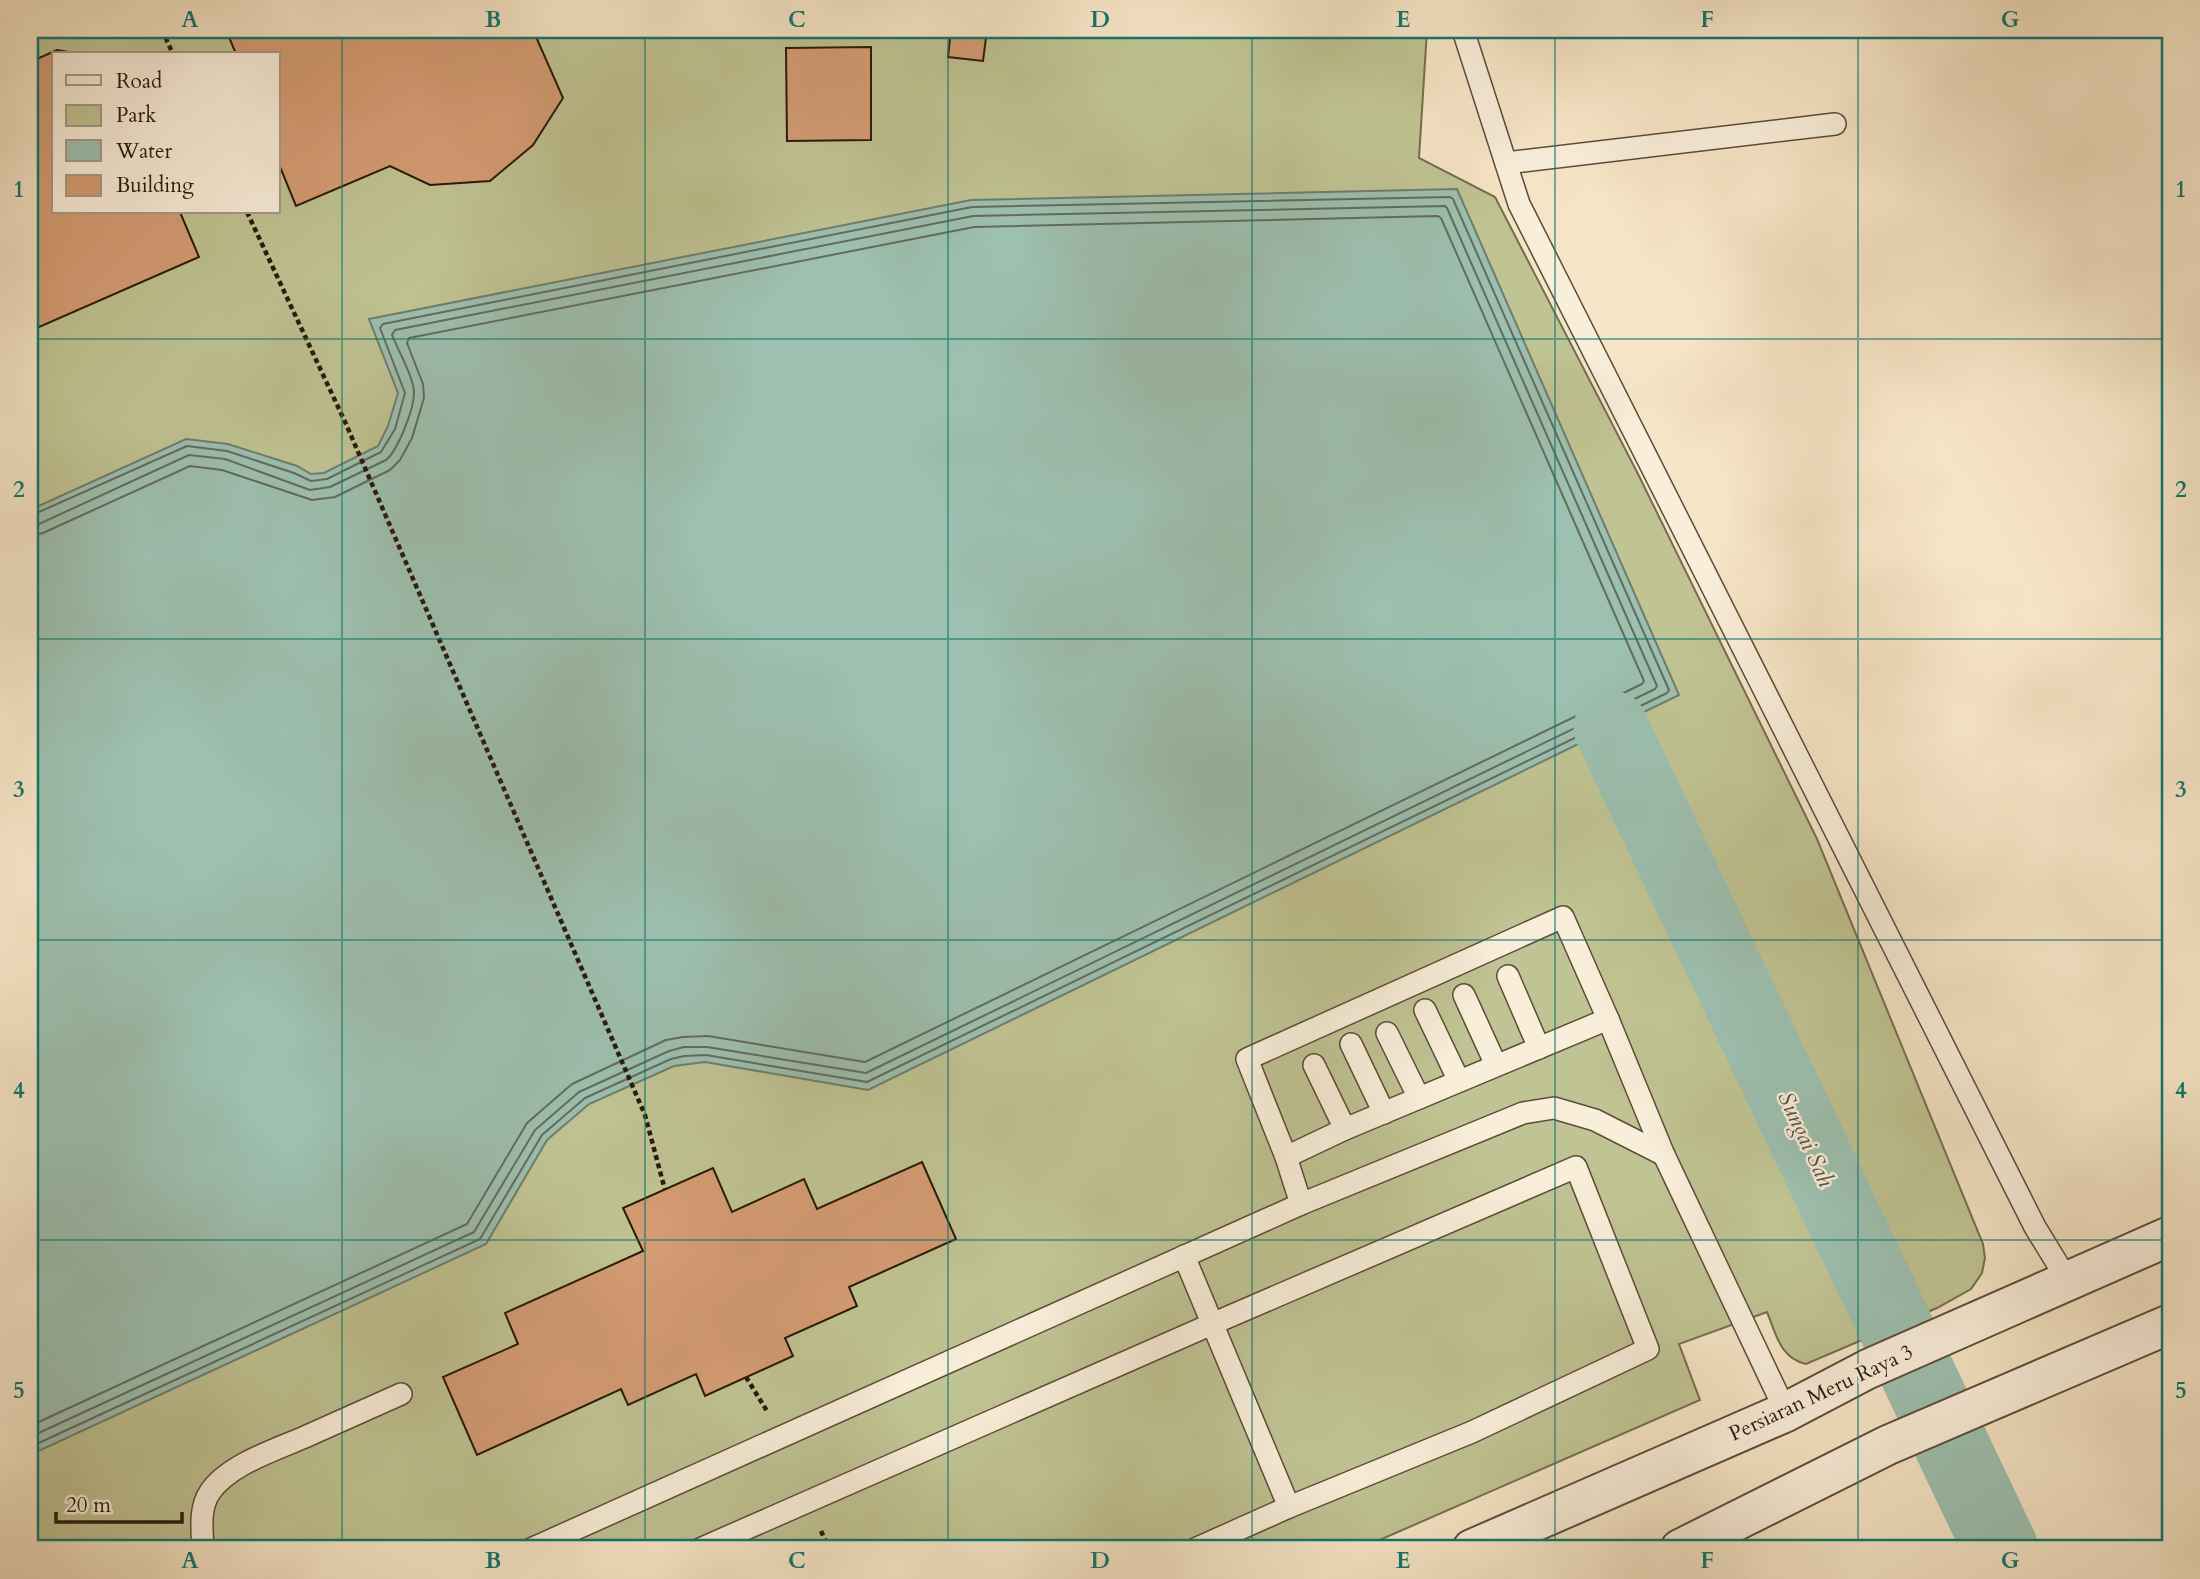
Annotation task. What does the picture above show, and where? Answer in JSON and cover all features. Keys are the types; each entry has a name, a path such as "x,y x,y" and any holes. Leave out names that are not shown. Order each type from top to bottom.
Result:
{"street":[{"name":"Persiaran Meru Raya 3","path":"1472,1549 1786,1412 1868,1369 2170,1236"},
{"path":"1680,1549 1888,1445 2170,1324"}],"lane":[{"path":"1463,30 1519,204 2035,1227 2068,1281"},
{"path":"1506,163 1835,124"},
{"path":"1301,1204 1286,1157 1247,1059 1563,917 1664,1155 1786,1412"},
{"path":"1508,976 1539,1048"},
{"path":"1464,995 1496,1065"},
{"path":"1425,1010 1459,1081"},
{"path":"1286,1157 1345,1129 1608,1018"},
{"path":"1388,1033 1419,1098"},
{"path":"1351,1044 1384,1113"},
{"path":"1314,1066 1345,1129"},
{"path":"531,1549 1301,1204 1522,1114 1554,1108 1595,1120 1664,1155"},
{"path":"700,1549 1576,1167 1648,1349 1472,1432 1289,1507 1195,1549"},
{"path":"1184,1256 1289,1507"},
{"path":"203,1549 201,1527 204,1504 223,1478 249,1461 401,1394"}],"path":[{"path":"162,30 172,52"},
{"path":"248,214 346,424 645,1115 665,1190"},
{"path":"746,1377 768,1412"}],"green space":[{"path":"30,30 1427,30 1419,158 1495,197 1638,474 1817,839 1983,1244 1985,1258 1982,1273 1971,1289 1937,1308 1806,1364 1797,1361 1785,1351 1776,1337 1767,1312 1679,1344 1700,1400 1359,1549 30,1549"}],"water":[{"path":"1457,189 1679,695 868,1090 705,1062 674,1066 589,1104 547,1140 486,1244 30,1455 30,510 186,439 228,444 297,466 311,474 324,473 378,446 388,426 398,393 369,319 971,200"}],"building":[{"path":"226,30 533,30 563,98 533,145 490,181 430,185 390,166 296,206 280,167 280,52 235,52"},
{"path":"951,30 987,30 983,61 948,57"},
{"path":"871,47 871,140 787,141 786,48"},
{"path":"52,52 52,214 181,214 199,257 30,331 30,62"},
{"path":"922,1162 956,1239 849,1287 857,1306 785,1338 793,1356 705,1396 696,1374 628,1405 621,1389 477,1455 443,1377 518,1344 505,1313 643,1251 623,1208 713,1168 732,1212 804,1179 817,1209"}],"waterway":[{"name":"Sungai Sah","path":"1611,728 2001,1549"}]}
